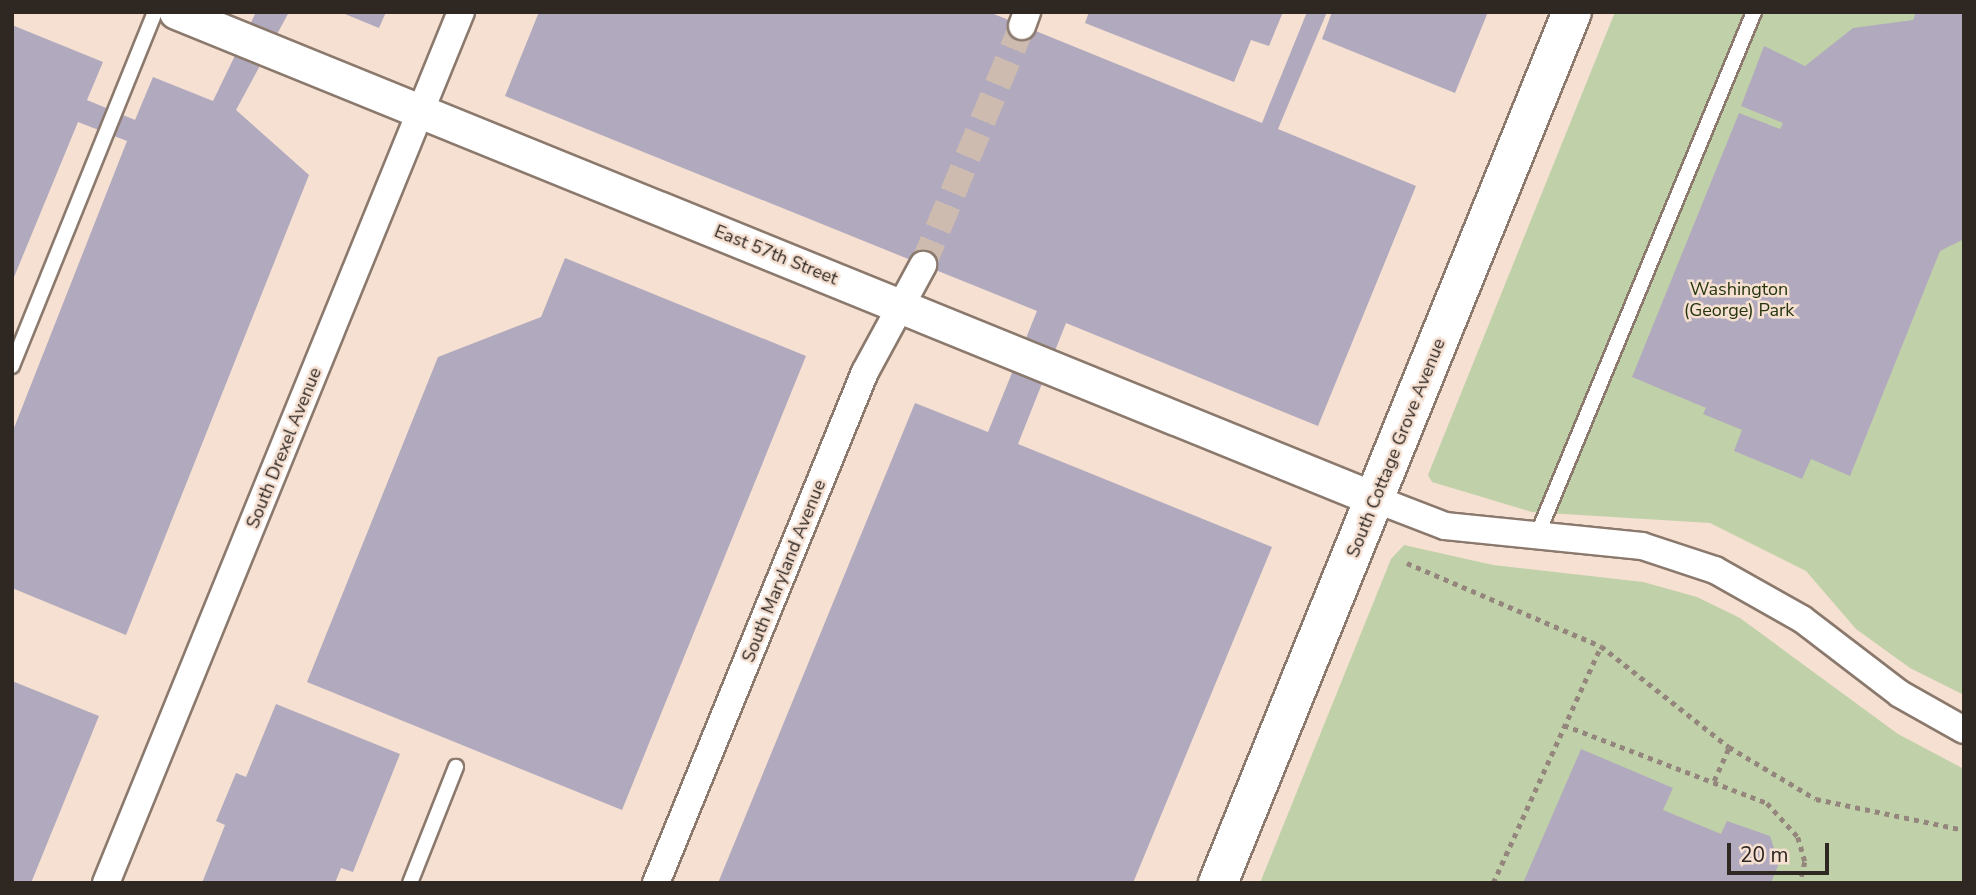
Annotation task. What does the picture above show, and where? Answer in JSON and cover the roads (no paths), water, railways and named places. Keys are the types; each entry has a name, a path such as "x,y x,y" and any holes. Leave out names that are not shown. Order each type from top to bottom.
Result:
{"main road":[{"name":"South Cottage Grove Avenue","path":"1218,883 1572,12"}],"street":[{"name":"East 57th Street","path":"176,12 1375,499"},
{"name":"South Drexel Avenue","path":"106,883 461,12"},
{"name":"South Maryland Avenue","path":"656,883 865,372 923,265"},
{"path":"1375,499 1445,526 1536,538 1642,547 1715,570 1802,619 1900,694 1964,730"}],"lane":[{"path":"12,366 155,12"},
{"path":"1536,538 1754,12"},
{"path":"410,883 456,767"}],"tunnel":[{"path":"923,265 1022,26"}],"park label":[{"name":"Washington (George) Park","path":"1739,300"}]}
